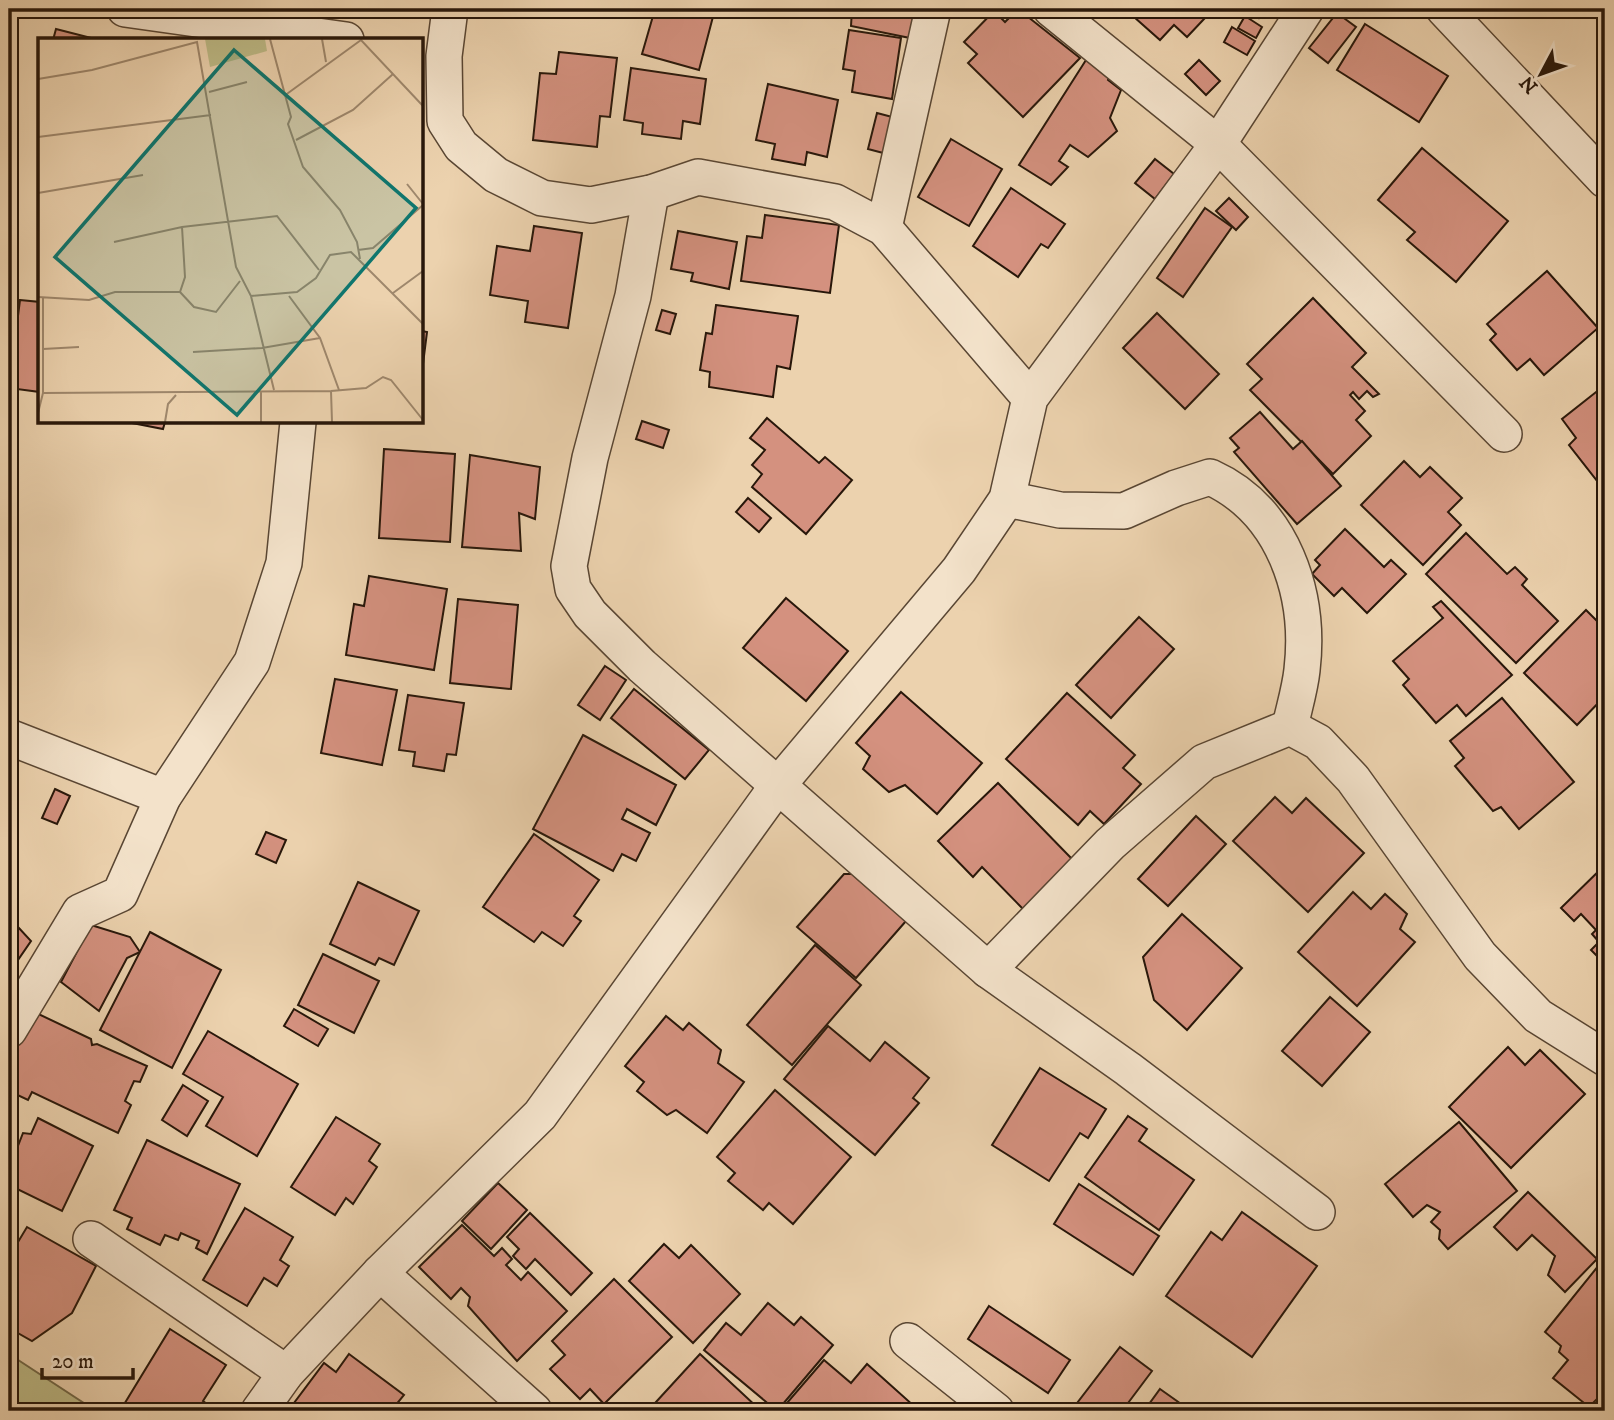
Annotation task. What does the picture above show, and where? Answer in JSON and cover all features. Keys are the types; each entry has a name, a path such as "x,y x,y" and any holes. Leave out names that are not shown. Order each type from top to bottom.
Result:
{"street":[{"path":"125,9 332,38"},
{"path":"450,9 444,56 444,121 461,146 496,175 542,198 591,205 651,193 698,177 835,202 884,228 1030,398"},
{"path":"884,228 933,9"},
{"path":"1051,9 1218,144 1504,434"},
{"path":"259,1411 286,1373 380,1273 540,1115 778,785 959,570 1007,499 1030,398 1218,144 1306,9"},
{"path":"1444,9 1605,180"},
{"path":"424,81 444,56"},
{"path":"651,193 634,296 590,458 579,512 569,566 573,589 590,614 642,666 988,970 1129,1069 1318,1212"},
{"path":"11,1024 80,912 120,894 163,797 252,662 284,563 298,424"},
{"path":"1007,499 1060,510 1124,511 1209,477 1235,488 1262,515 1285,550 1302,606 1303,669 1290,727"},
{"path":"988,970 1110,844 1204,762 1290,727"},
{"path":"1290,727 1318,742 1353,779 1480,956 1538,1016 1593,1053 1605,1058"},
{"path":"9,737 163,797"},
{"path":"91,1239 286,1373"},
{"path":"380,1273 534,1411"},
{"path":"908,1341 996,1411"}],"shaded area":[{"path":"9,1354 96,1411 9,1411"}],"building":[{"path":"655,9 715,9 699,70 642,54"},
{"path":"852,9 915,9 910,38 851,26"},
{"path":"1018,9 1080,58 1023,117 968,63 977,54 964,42 994,11 1005,22"},
{"path":"1125,9 1193,9 1204,19 1187,37 1174,25 1160,40"},
{"path":"1250,9 1268,9 1259,18"},
{"path":"1337,13 1356,27 1328,63 1309,48"},
{"path":"1245,16 1262,27 1256,38 1238,28"},
{"path":"1365,24 1448,76 1419,122 1337,70"},
{"path":"1232,27 1255,41 1247,55 1224,42"},
{"path":"56,29 91,38 54,38"},
{"path":"849,30 901,38 892,99 852,92 855,71 843,69"},
{"path":"559,52 617,58 610,117 600,116 597,147 533,140 540,73 556,74"},
{"path":"1086,60 1111,72 1108,80 1121,90 1110,118 1117,131 1088,157 1070,145 1059,161 1068,167 1051,185 1019,165"},
{"path":"1199,60 1220,81 1206,95 1185,74"},
{"path":"631,68 706,79 700,124 683,121 681,139 642,134 643,123 624,120"},
{"path":"768,84 838,100 827,157 807,152 805,165 772,159 775,144 756,140"},
{"path":"877,113 896,118 887,154 868,149"},
{"path":"951,139 1002,169 969,226 918,197"},
{"path":"1422,148 1508,221 1456,282 1407,240 1415,232 1378,200"},
{"path":"1155,159 1174,174 1155,199 1135,183"},
{"path":"1011,188 1065,224 1048,248 1041,244 1018,277 973,246"},
{"path":"1229,198 1248,217 1236,230 1216,211"},
{"path":"1205,208 1232,227 1183,297 1157,278"},
{"path":"765,215 839,225 830,293 741,281 747,236 762,238"},
{"path":"534,226 582,233 568,328 525,322 528,301 490,295 497,246 530,251"},
{"path":"678,231 737,242 729,289 691,281 693,273 671,269"},
{"path":"1547,271 1598,328 1544,375 1530,359 1517,370 1490,340 1496,334 1487,324"},
{"path":"1313,298 1366,353 1352,367 1379,394 1373,397 1367,391 1359,399 1353,392 1350,395 1365,411 1356,420 1371,436 1333,474 1250,390 1262,379 1247,364"},
{"path":"20,300 38,302 38,392 9,388"},
{"path":"716,305 798,316 790,369 777,366 773,397 709,387 710,372 700,370 706,333 712,334"},
{"path":"662,310 676,314 670,334 656,330"},
{"path":"1157,313 1219,374 1185,409 1123,348"},
{"path":"424,331 427,332 424,356"},
{"path":"1605,385 1605,491 1569,445 1576,438 1562,419"},
{"path":"1260,412 1293,449 1302,441 1341,486 1297,524 1234,452 1239,448 1230,438"},
{"path":"767,418 819,463 825,457 852,480 806,534 752,487 762,474 752,465 765,450 750,438"},
{"path":"642,421 669,430 663,448 636,439"},
{"path":"137,424 164,424 163,429"},
{"path":"384,449 455,454 450,542 379,538"},
{"path":"470,455 540,467 535,519 519,513 521,551 462,547"},
{"path":"1404,461 1420,477 1430,467 1462,498 1448,512 1461,525 1423,565 1361,505"},
{"path":"748,498 771,518 759,532 736,512"},
{"path":"1345,529 1384,567 1391,560 1406,574 1367,613 1342,588 1334,596 1312,574 1320,565 1315,560"},
{"path":"1466,533 1507,574 1515,567 1527,579 1522,585 1558,621 1516,663 1426,574"},
{"path":"369,576 447,589 434,670 346,655 354,604 364,606"},
{"path":"786,598 848,651 806,701 743,648"},
{"path":"458,599 518,605 511,689 450,683"},
{"path":"1441,601 1512,675 1466,716 1457,705 1436,723 1403,685 1409,679 1393,661 1443,618 1433,607"},
{"path":"1586,610 1605,629 1605,696 1577,725 1524,673"},
{"path":"1139,617 1174,649 1111,718 1076,685"},
{"path":"605,666 626,680 600,720 578,705"},
{"path":"335,679 397,690 382,765 321,753"},
{"path":"634,689 709,750 685,779 611,718"},
{"path":"901,692 982,763 937,814 905,785 889,792 863,769 870,756 856,743"},
{"path":"1067,693 1135,755 1123,768 1141,784 1104,824 1090,811 1078,825 1006,759"},
{"path":"408,695 464,703 456,755 447,754 444,771 413,766 415,752 399,750"},
{"path":"1502,698 1574,782 1519,829 1501,807 1493,811 1455,766 1464,758 1450,741"},
{"path":"583,735 676,785 656,825 627,809 622,819 650,833 636,861 622,854 613,871 533,829"},
{"path":"998,783 1073,860 1023,909 982,867 973,877 938,841"},
{"path":"55,789 70,796 57,824 42,818"},
{"path":"1275,797 1292,813 1306,798 1364,853 1308,912 1233,841"},
{"path":"1196,816 1226,844 1168,906 1138,879"},
{"path":"266,832 286,840 276,863 256,854"},
{"path":"534,834 599,880 574,916 581,921 563,946 542,932 534,942 483,907"},
{"path":"1605,865 1605,964 1591,950 1599,942 1592,934 1596,930 1581,914 1574,921 1561,908"},
{"path":"844,874 852,874 906,921 856,978 797,927"},
{"path":"358,882 419,911 394,965 379,958 375,965 330,944"},
{"path":"1353,892 1371,909 1385,894 1407,914 1400,929 1415,942 1357,1006 1298,952"},
{"path":"1182,914 1242,968 1187,1030 1154,1000 1143,957"},
{"path":"91,925 130,937 140,952 127,958 99,1011 61,982"},
{"path":"9,926 18,927 31,941 9,973"},
{"path":"150,932 221,970 172,1068 100,1030"},
{"path":"815,945 861,985 792,1065 747,1025"},
{"path":"323,954 379,981 354,1033 298,1005"},
{"path":"1330,997 1370,1032 1322,1086 1282,1051"},
{"path":"294,1009 328,1029 318,1046 284,1026"},
{"path":"30,1010 91,1039 92,1045 97,1044 147,1066 140,1082 134,1081 125,1101 131,1105 118,1133 32,1092 28,1100 9,1091 9,1031"},
{"path":"666,1016 683,1030 689,1023 721,1050 718,1063 744,1082 707,1133 676,1110 667,1115 637,1091 644,1082 625,1066"},
{"path":"828,1026 870,1061 885,1042 929,1078 913,1098 919,1103 875,1155 784,1079"},
{"path":"208,1031 298,1084 257,1156 206,1126 223,1097 183,1074"},
{"path":"1508,1047 1525,1065 1540,1050 1585,1094 1511,1168 1449,1107"},
{"path":"1040,1068 1106,1109 1088,1138 1080,1133 1049,1181 992,1145"},
{"path":"183,1085 208,1101 187,1136 162,1120"},
{"path":"775,1090 851,1157 793,1224 769,1203 763,1210 728,1181 735,1173 717,1157"},
{"path":"1128,1116 1147,1129 1139,1141 1194,1180 1159,1230 1085,1177"},
{"path":"336,1117 380,1144 369,1161 377,1167 353,1204 346,1198 335,1215 291,1187"},
{"path":"38,1118 93,1146 62,1211 11,1186 15,1176 9,1169 23,1133 31,1134"},
{"path":"1459,1122 1517,1191 1448,1249 1439,1239 1440,1230 1431,1222 1440,1212 1427,1205 1413,1217 1385,1184"},
{"path":"147,1140 240,1184 207,1254 196,1248 199,1241 181,1233 178,1240 165,1235 160,1245 127,1229 132,1218 114,1210"},
{"path":"498,1183 527,1210 491,1249 462,1221"},
{"path":"1079,1184 1159,1236 1133,1275 1054,1224"},
{"path":"1528,1192 1597,1259 1565,1292 1548,1275 1555,1256 1532,1235 1517,1250 1494,1227"},
{"path":"245,1208 293,1237 280,1260 289,1266 277,1286 264,1278 247,1306 203,1280"},
{"path":"1242,1212 1317,1266 1252,1357 1166,1296 1211,1232 1222,1240"},
{"path":"530,1213 592,1273 571,1295 535,1259 526,1269 513,1256 519,1249 507,1237"},
{"path":"462,1225 494,1256 502,1248 512,1259 506,1265 521,1280 528,1272 567,1311 517,1361 468,1306 470,1297 461,1288 451,1299 419,1267"},
{"path":"27,1227 96,1266 72,1313 32,1341 9,1328 9,1257"},
{"path":"664,1244 679,1258 691,1245 740,1294 693,1343 629,1281"},
{"path":"1599,1265 1605,1270 1605,1391 1589,1407 1553,1378 1568,1360 1559,1352 1561,1346 1545,1332"},
{"path":"614,1279 672,1337 604,1404 590,1389 580,1399 550,1369 565,1355 552,1341"},
{"path":"768,1303 794,1325 801,1317 833,1345 777,1411 704,1350 726,1323 741,1335"},
{"path":"989,1306 1070,1360 1048,1393 968,1339"},
{"path":"170,1329 226,1365 203,1401 211,1407 209,1411 120,1411"},
{"path":"1120,1347 1152,1371 1122,1411 1071,1411"},
{"path":"349,1354 404,1395 391,1411 288,1411 324,1363 336,1372"},
{"path":"700,1354 758,1408 755,1411 666,1411 656,1402"},
{"path":"824,1360 851,1383 867,1364 914,1406 910,1411 780,1411"},
{"path":"1160,1389 1191,1411 1144,1411"}]}
